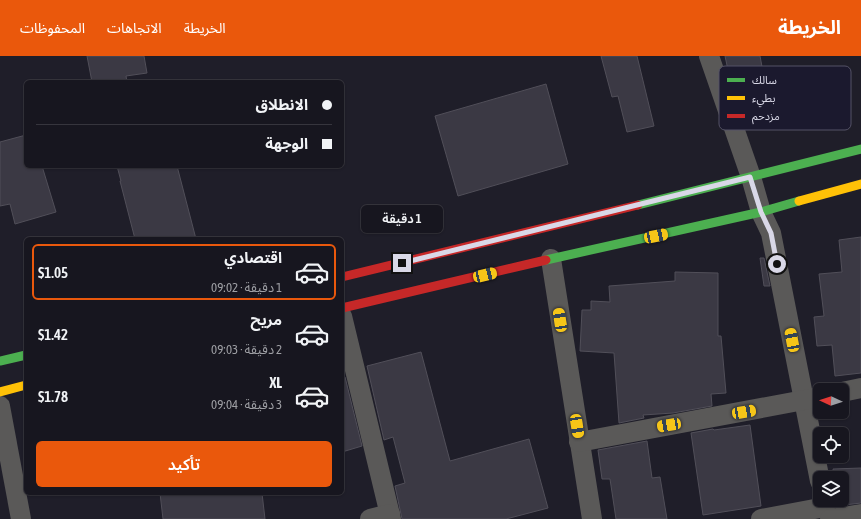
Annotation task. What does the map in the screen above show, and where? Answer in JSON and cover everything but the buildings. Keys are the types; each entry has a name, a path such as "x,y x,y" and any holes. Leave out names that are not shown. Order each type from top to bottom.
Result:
{"main road":[{"path":"344,277 861,149"},
{"path":"344,308 761,212 861,187"},
{"path":"0,361 24,355"},
{"path":"0,392 24,386"}],"street":[{"path":"709,56 719,86"},
{"path":"734,130 761,212 771,233 812,399 819,471"},
{"path":"551,259 592,519"},
{"path":"344,324 391,516 370,519"},
{"path":"849,391 861,388"},
{"path":"580,442 812,399"},
{"path":"0,406 21,519"},
{"path":"761,519 826,511 861,514"}],"traffic: fast":[{"path":"638,205 861,149"},
{"path":"546,260 761,212 799,201"},
{"path":"0,361 24,355"}],"traffic: slow":[{"path":"799,201 861,184"},
{"path":"0,392 24,386"}],"traffic: jam":[{"path":"344,277 638,205"},
{"path":"344,308 546,260"}],"route":[{"path":"402,263 750,177 761,212 771,233 777,264"}]}
